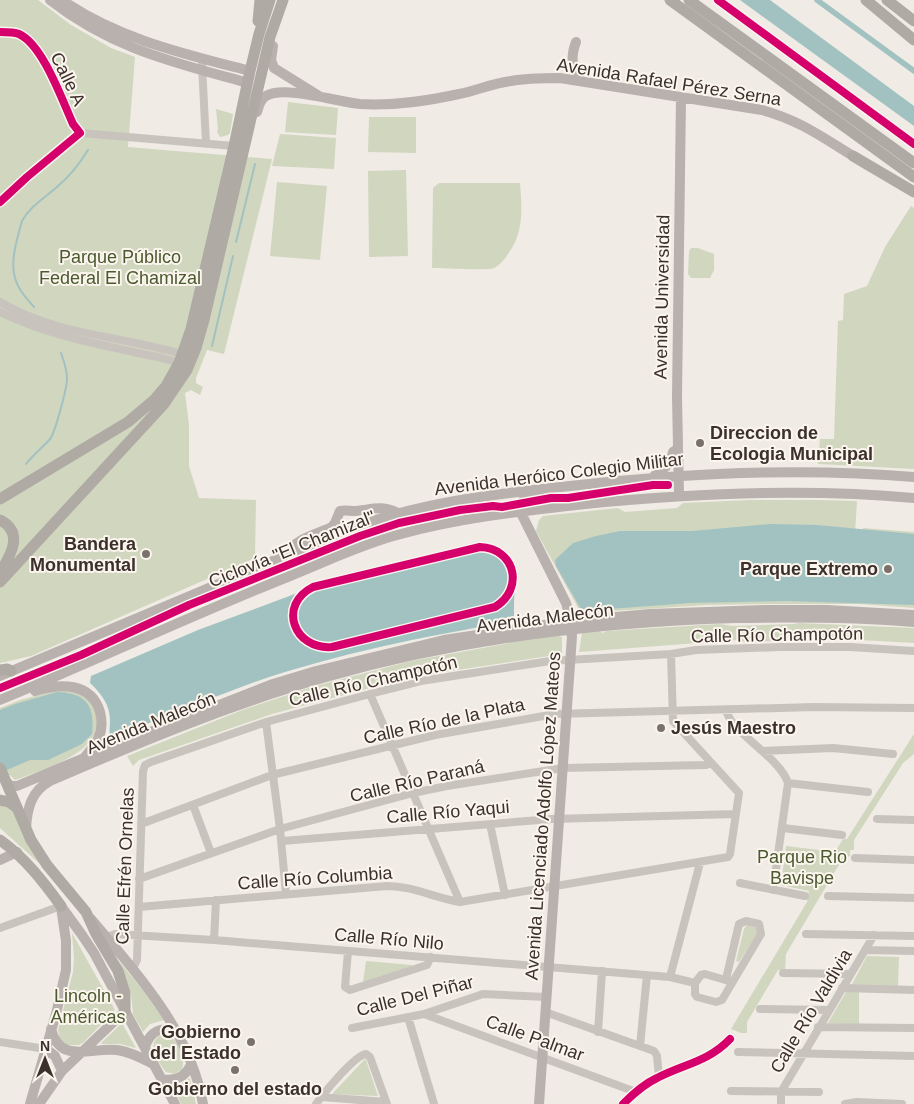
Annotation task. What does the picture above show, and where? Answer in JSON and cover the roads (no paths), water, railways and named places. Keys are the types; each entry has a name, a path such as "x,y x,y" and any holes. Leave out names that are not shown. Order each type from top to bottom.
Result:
{"highway":[{"path":"259,34 260,0"},
{"path":"0,582 164,404 184,375 196,347 229,210 250,71 270,0"},
{"path":"0,499 136,416 160,393 181,358 191,329 270,37 283,0"},
{"path":"670,0 914,177"},
{"path":"689,0 914,163"},
{"path":"864,0 914,40"},
{"path":"887,0 914,22"},
{"path":"853,156 914,192"},
{"path":"0,520 10,527 14,541 2,568"},
{"path":"2,568 22,558"},
{"path":"4,776 26,830 47,865 86,912 120,977 125,993 125,1011"},
{"path":"0,800 9,802 16,807"},
{"path":"0,840 17,852 32,868 61,906"},
{"path":"32,868 47,865"}],"main road":[{"path":"50,0 86,25 114,41 166,60 248,83"},
{"path":"62,0 83,13 130,36 156,46 250,71"},
{"path":"276,22 271,57 272,65 278,72 321,98"},
{"path":"576,42 571,60 574,71 581,81"},
{"name":"Avenida Rafael Pérez Serna","path":"239,147 250,141 260,100 267,95 289,93 360,104 399,104 460,94 510,81 542,78 581,81 762,110 782,116 811,129 853,156"},
{"name":"Avenida Universidad","path":"679,496 677,450 681,98"},
{"path":"653,477 667,466 677,450"},
{"name":"Avenida Heróico Colegio Militar","path":"4,672 366,522 398,513 474,498 678,475 728,472 800,472 914,477"},
{"path":"520,511 520,505 525,499 542,494 552,488"},
{"name":"Avenida Heróico Colegio Militar","path":"1,699 231,600 385,539 418,529 520,511 679,496 809,493 914,498"},
{"path":"287,555 290,548 296,543 334,525 340,510 353,511 381,507 398,513"},
{"name":"Avenida Licenciado Adolfo López Mateos","path":"520,511 566,603 571,625 571,660 539,1104"},
{"name":"Avenida Malecón","path":"4,776 11,786 17,786 252,691 316,671 444,640 650,614 756,610 827,610 914,615"},
{"name":"Avenida Malecón","path":"26,830 31,801 44,784 251,700 324,677 408,656 571,625 759,618 914,622"},
{"path":"1,699 58,685 73,687 88,694 93,698 98,708 101,724 98,739 84,758"},
{"path":"0,860 17,852"},
{"path":"61,906 82,935 175,1104"},
{"path":"30,1104 66,970 66,942 61,906"},
{"path":"86,912 133,968 160,1004 176,1030 191,1065 203,1104"},
{"path":"39,1104 62,1071 125,1011"},
{"path":"145,1047 147,1039 156,1030 163,1028 176,1030"},
{"path":"51,1029 54,1039 60,1047 69,1052 126,1051 154,1065"},
{"path":"46,1049 55,1056 62,1071"},
{"path":"162,1079 169,1080 183,1076 191,1065"}],"street":[{"name":"Calle A","path":"0,32 14,33 24,37 41,56 73,124 80,133"},
{"path":"202,58 206,143"},
{"path":"0,202 80,133 239,147"},
{"path":"0,302 28,316 56,326 181,358"},
{"path":"0,312 26,325 54,334 162,358 181,358"},
{"name":"Calle Río Champotón","path":"145,765 266,722 370,694 421,681 550,661 671,654 696,650 780,647 850,647 914,651"},
{"path":"671,654 673,721 739,793 736,814"},
{"path":"370,694 460,902"},
{"name":"Calle Río de la Plata","path":"141,824 272,775 435,735 567,713 672,712 814,707 914,708"},
{"path":"726,710 735,724 783,773 788,783 773,890"},
{"path":"266,722 282,841 286,894"},
{"path":"762,751 833,748 893,754"},
{"name":"Calle Río Paraná","path":"139,879 280,829 447,786 563,768 706,765 711,763"},
{"name":"Calle Efrén Ornelas","path":"133,968 136,960 138,935 143,771 145,765"},
{"path":"788,783 868,792"},
{"path":"193,805 210,853"},
{"name":"Calle Río Yaqui","path":"282,841 559,818 736,814"},
{"name":"Calle Río Columbia","path":"138,906 400,886 439,898 460,902 728,857 736,814"},
{"path":"877,819 914,820"},
{"path":"490,824 505,894"},
{"path":"783,828 842,835"},
{"path":"855,858 914,860"},
{"path":"670,977 700,863"},
{"path":"740,883 805,896"},
{"path":"828,896 914,898"},
{"path":"214,940 216,900"},
{"path":"0,928 61,906"},
{"path":"729,981 705,974 695,982 694,994 697,997 716,1002 722,1000 729,981 739,924 746,921 759,924 761,934 729,981"},
{"name":"Calle Río Nilo","path":"107,938 116,934 214,940 602,971 670,977 695,982"},
{"path":"806,934 914,936"},
{"name":"Calle Río Valdivia","path":"781,1104 781,1092 874,935"},
{"path":"865,950 914,952"},
{"path":"348,951 345,987 350,990 426,965 431,957"},
{"path":"598,1032 602,971"},
{"path":"783,973 850,974"},
{"path":"640,1046 646,976"},
{"path":"842,988 914,990"},
{"name":"Calle Del Piñar","path":"352,1028 424,1014 483,994 546,997"},
{"path":"760,1009 828,1010"},
{"path":"545,1012 654,1051 657,1054 659,1077"},
{"name":"Calle Palmar","path":"424,1014 636,1092"},
{"path":"408,1017 434,1104"},
{"path":"818,1027 914,1028"},
{"path":"623,1104 636,1092 659,1077 705,1059 730,1039"},
{"path":"0,1042 46,1049"},
{"path":"738,1052 914,1056"},
{"path":"316,1104 321,1096 360,1055 366,1054 370,1056 386,1103 321,1096"},
{"path":"731,1091 819,1092"},
{"path":"845,1104 857,1102 902,1104"}],"water":[{"path":"740,0 770,0 914,106 914,126"},
{"path":"771,524 817,525 914,534 914,605 786,601 690,603 582,611 556,566 555,560 573,543 620,531 692,531"},
{"path":"473,544 490,546 501,550 509,557 513,566 514,577 514,616 508,622 411,640 315,663 252,683 114,737 110,736 110,715 107,704 90,683 91,676 198,630 300,592 316,582"},
{"path":"57,692 75,695 86,702 92,715 92,734 82,744 48,760 30,760 0,773 0,710"}],"waterway":[{"path":"817,0 914,71"},
{"path":"34,307 19,288 13,267 22,221 34,206 67,178 88,150"},
{"path":"236,242 255,164"},
{"path":"212,346 233,256"},
{"path":"26,464 50,439 58,420 67,379 61,353"}],"place":[{"name":"Direccion de Ecologia Municipal","path":"700,443"},
{"name":"Bandera Monumental","path":"146,554"},
{"name":"Parque Extremo","path":"888,569"},
{"name":"Jesús Maestro","path":"661,728"},
{"name":"Gobierno del Estado","path":"251,1042"},
{"name":"Gobierno del estado","path":"235,1070"}],"park label":[{"name":"Parque Público Federal El Chamizal","path":"120,267"},
{"name":"Parque Rio Bavispe","path":"802,868"},
{"name":"Lincoln - Américas","path":"88,1006"}]}
